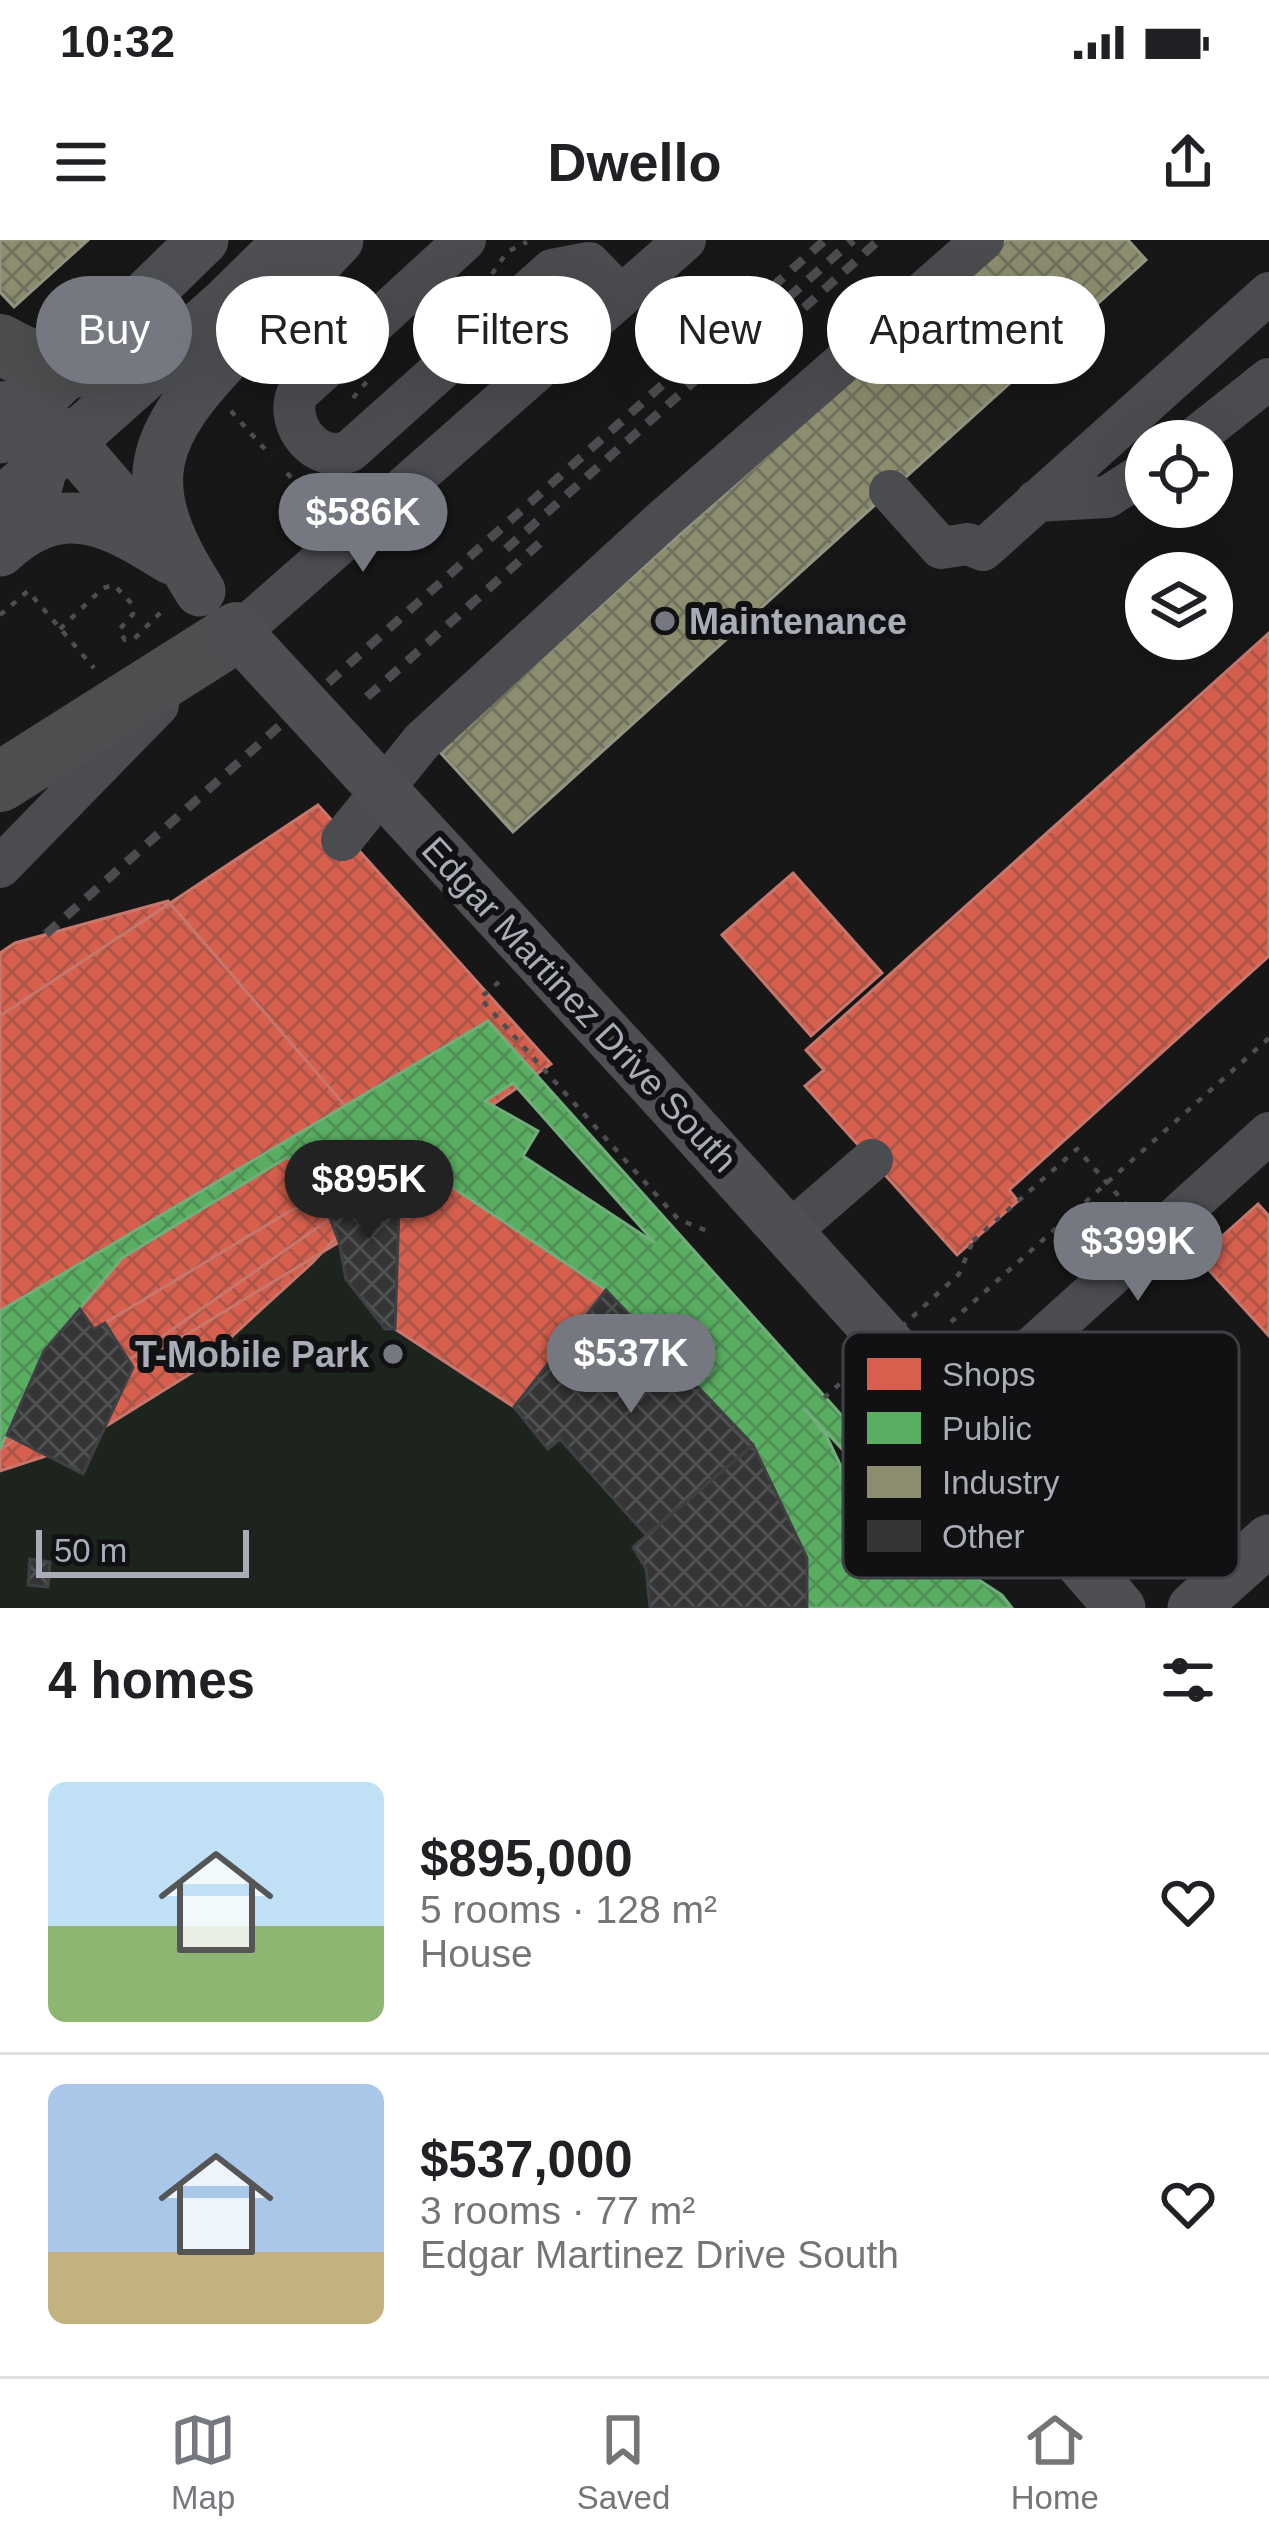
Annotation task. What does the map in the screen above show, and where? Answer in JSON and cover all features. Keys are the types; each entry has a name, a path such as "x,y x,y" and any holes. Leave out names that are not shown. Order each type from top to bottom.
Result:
{"highway":[{"path":"0,344 36,361"},
{"path":"0,782 193,598"}],"main road":[{"path":"19,409 203,240"},
{"path":"192,295 248,240"},
{"path":"5,530 290,240"},
{"path":"193,598 159,505 158,469 167,434 191,393 338,240"},
{"path":"19,409 67,384"},
{"path":"5,530 43,469 46,449 19,409"},
{"name":"Edgar Martinez Drive South","path":"19,409 879,1332"},
{"path":"5,530 81,517 116,526 193,598"},
{"path":"1239,1567 1269,1540"},
{"name":"Edgar Martinez Drive South","path":"1094,1578 1120,1608"},
{"path":"1193,1608 1227,1578"}],"street":[{"path":"465,240 297,394 293,416 297,428 325,454 350,451 550,250 589,262 621,296"},
{"path":"343,840 422,742 664,519 983,240"},
{"path":"0,867 175,689 678,242"},
{"path":"890,491 941,548 968,544 983,550 1269,292"},
{"path":"1217,420 1269,379"},
{"path":"1036,502 1107,497 1125,485"},
{"path":"1053,1332 1263,1150"},
{"path":"789,1232 872,1160"}],"path":[{"path":"490,276 507,252 550,250"},
{"path":"343,411 365,384"},
{"path":"61,629 104,587 114,585 132,604 133,614 119,630 125,640 134,639 193,598"},
{"path":"0,615 28,591 103,677"},
{"path":"499,982 480,998 679,1219 712,1233"},
{"path":"951,1322 1268,1041"},
{"path":"895,1332 958,1274 973,1241 1076,1149 1136,1216"},
{"path":"824,1398 843,1380"}],"shaded area":[{"name":"T-Mobile Park","path":"488,1021 843,1417 843,1449 807,1409 843,1472 843,1578 977,1578 1012,1608 0,1608 0,1311","holes":["514,1084 651,1238 523,1157 538,1131 486,1102"]}],"building: Shops":[{"path":"1269,633 1269,956 1009,1190 1018,1201 957,1255 805,1086 824,1070 806,1050"},
{"path":"318,805 551,1064 0,1450 0,1016"},
{"path":"793,873 882,973 811,1036 722,935"},
{"path":"168,901 400,1169 313,1262 193,1372 71,1448 0,1471 0,953 15,943"},
{"path":"400,1182 449,1185 606,1290 514,1407 395,1329"},
{"path":"322,1197 339,1242 133,1367 105,1323 290,1211"},
{"path":"1258,1204 1269,1216 1269,1336 1198,1258"}],"building: Public":[{"path":"488,1021 843,1417 843,1450 804,1408 826,1435 843,1471 843,1578 976,1578 1012,1608 807,1608 807,1558 753,1445 606,1290 449,1185 372,1160 286,1158 122,1258 44,1351 0,1449 0,1311","holes":["513,1083 655,1243 523,1156 538,1131 485,1101"]}],"building: Industry":[{"path":"0,240 88,240 48,276 36,276 36,287 14,307 0,292"},
{"name":"Maintenance","path":"1006,240 1128,240 1146,260 1105,297 1105,276 966,276"},
{"name":"Maintenance","path":"846,384 1009,384 513,832 439,751"}],"building: Other":[{"path":"361,1180 400,1182 395,1329 385,1329 346,1279 339,1242 322,1197"},
{"path":"606,1290 753,1445 646,1535 560,1439 548,1449 514,1407"},
{"path":"80,1309 94,1329 105,1323 133,1367 83,1474 7,1435 44,1351"},
{"path":"753,1445 807,1558 807,1608 650,1608 646,1569 633,1547"},
{"path":"30,1559 50,1562 48,1587 28,1585"}],"railway":[{"path":"46,934 825,240"},
{"path":"506,549 853,240"},
{"path":"803,309 879,240"},
{"path":"367,697 542,541"}],"place":[{"name":"Maintenance","path":"665,621"},
{"name":"T-Mobile Park","path":"393,1354"}]}
